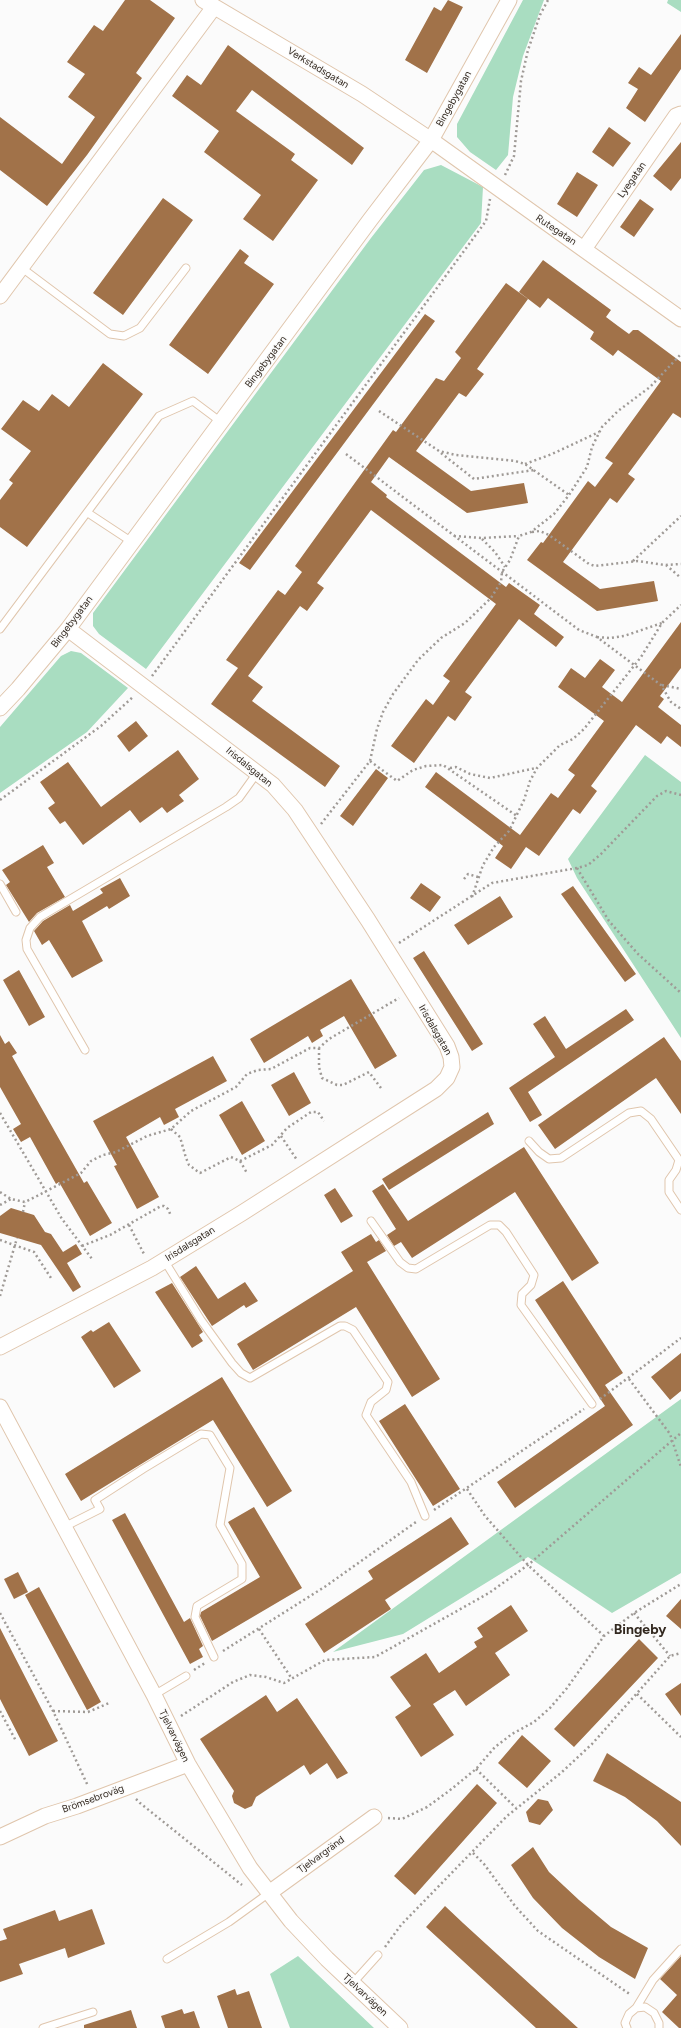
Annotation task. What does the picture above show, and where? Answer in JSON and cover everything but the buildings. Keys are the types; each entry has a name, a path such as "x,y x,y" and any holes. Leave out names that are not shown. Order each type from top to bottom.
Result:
{"street":[{"name":"Bingebygatan","path":"0,708 18,689 68,629 370,220 432,140 509,0"},
{"name":"Verkstadsgatan","path":"208,4 362,94 432,140"},
{"path":"0,296 22,268 208,4"},
{"name":"Lyegatan","path":"584,248 676,116 681,114"},
{"name":"Rutegatan","path":"432,140 681,319"},
{"name":"Irisdalsgatan","path":"0,1347 158,1264 436,1089 446,1078 452,1067 451,1057 447,1046 295,810 273,785 258,772 68,629"},
{"name":"Tjelvarvägen","path":"0,1407 154,1695 188,1764 227,1832 250,1868 263,1898 291,1921 352,1984 400,2028"},
{"name":"Brömsebroväg","path":"0,1837 46,1816 188,1764"},
{"name":"Tjelvargränd","path":"263,1898 374,1817"}],"lane":[{"path":"22,268 110,334 124,336 140,328 186,268"},
{"path":"0,629 159,416 193,401 221,422"},
{"path":"88,512 132,542"},
{"path":"85,1050 28,949 26,940 30,928 40,917 226,807 239,798 258,772"},
{"path":"0,884 16,912"},
{"path":"529,1141 539,1152 549,1159 561,1158 629,1113 642,1112 651,1119 679,1160 676,1170 669,1180 669,1192 681,1210"},
{"path":"371,1221 400,1262 408,1268 416,1269 490,1225 499,1225 506,1232 534,1275 531,1285 522,1294 521,1305 592,1404"},
{"path":"158,1264 232,1363 241,1373 250,1378 340,1326 346,1326 353,1330 388,1382 386,1390 371,1402 366,1415 411,1482 425,1516"},
{"path":"64,1527 100,1510 95,1500 201,1434 210,1435 230,1468 220,1525 242,1564 242,1579 197,1606 195,1617 214,1657"},
{"path":"154,1695 186,1676"},
{"path":"167,1959 230,1922 263,1898"},
{"path":"627,2028 625,2023 629,2014 636,2008 653,1980 681,1949"},
{"path":"352,1984 378,1955"},
{"path":"636,2008 645,2007 654,2013 659,2023 659,2028"},
{"path":"43,2028 93,2012"}],"path":[{"path":"0,800 101,726 144,687 486,221 491,192 499,188 514,156 521,80 528,50 548,0"},
{"path":"531,532 554,514 569,494 587,467 592,447 599,432 618,411 650,387 681,354"},
{"path":"379,411 439,451 474,479 534,470"},
{"path":"524,464 552,454 599,432"},
{"path":"439,451 456,455 515,461 534,470 569,494"},
{"path":"346,454 579,630 597,637 661,684 681,689"},
{"path":"633,562 681,516"},
{"path":"454,536 482,538 519,536 540,531 549,534 589,564 594,566 633,562 654,562 665,565 681,564"},
{"path":"313,836 339,798 370,761 377,729 393,694 418,660 429,648 441,638 465,623 491,598 501,582 502,572 519,536"},
{"path":"482,538 495,552 505,567"},
{"path":"665,565 681,578"},
{"path":"472,897 478,877 494,847 509,831 536,768 560,745 573,739 584,729 641,657 662,623 681,605"},
{"path":"597,637 610,638 624,636 662,623"},
{"path":"661,684 671,702 681,709"},
{"path":"370,761 397,781 413,770 426,766 443,765 450,768 463,780 516,816"},
{"path":"450,768 456,767 470,774 490,778 536,768"},
{"path":"387,951 492,883 588,865 601,854 657,796 666,792 681,795"},
{"path":"577,868 609,921 638,954 681,993"},
{"path":"464,879 468,874 478,877"},
{"path":"381,1088 369,1072 343,1085 322,1078 318,1067 319,1048 328,1039 412,990"},
{"path":"0,1192 11,1199 25,1202 81,1173 91,1162 103,1155 116,1152 147,1136 171,1129 191,1111 236,1087 247,1074 258,1070 272,1069 310,1048 319,1048"},
{"path":"240,1160 272,1145 287,1128 312,1112 318,1112 324,1121"},
{"path":"0,1113 62,1219 92,1259"},
{"path":"171,1129 180,1137 189,1165 197,1172 200,1173 231,1157 240,1160 247,1173"},
{"path":"281,1136 305,1172"},
{"path":"0,1205 11,1199"},
{"path":"23,1212 25,1202"},
{"path":"82,1246 128,1225 161,1206 168,1209 171,1216"},
{"path":"128,1225 158,1264"},
{"path":"0,1296 17,1238"},
{"path":"0,1240 34,1252 51,1278"},
{"path":"629,1379 670,1434 671,1441 681,1467"},
{"path":"168,1724 233,1682 250,1675 266,1677 284,1683 326,1660 374,1657 489,1593 528,1565 681,1433"},
{"path":"467,1489 485,1516 528,1565 604,1636"},
{"path":"374,1817 402,1819 427,1807 476,1769 495,1747 512,1734 534,1722 550,1708 567,1688 604,1636 634,1613 681,1584"},
{"path":"634,1613 670,1656"},
{"path":"0,1614 53,1711 83,1772 93,1799"},
{"path":"259,1629 292,1679"},
{"path":"378,1955 401,1925 507,1816 562,1772 592,1744 670,1656 681,1653"},
{"path":"637,1694 681,1737"},
{"path":"53,1711 88,1712 109,1703"},
{"path":"0,1712 16,1741"},
{"path":"476,1769 516,1808"},
{"path":"128,1787 140,1804 240,1883 263,1898"},
{"path":"473,1852 484,1864 515,1906 538,1931 640,2001"}],"green space":[{"path":"523,0 544,0 523,56 513,97 508,155 496,170 470,152 457,137 457,124"},
{"path":"668,0 681,0 681,12 667,3"},
{"path":"441,165 483,187 481,223 146,669 99,634 93,626 93,613 371,238 424,170"},
{"path":"71,651 81,653 128,688 87,732 0,793 0,727 61,656"},
{"path":"645,755 681,782 681,1038 577,878 568,859"},
{"path":"681,1399 681,1573 612,1613 528,1557 403,1634 333,1652"},
{"path":"298,1956 374,2028 290,2028 270,1974"}],"district":[{"name":"Bingeby","path":"640,1630"}]}
